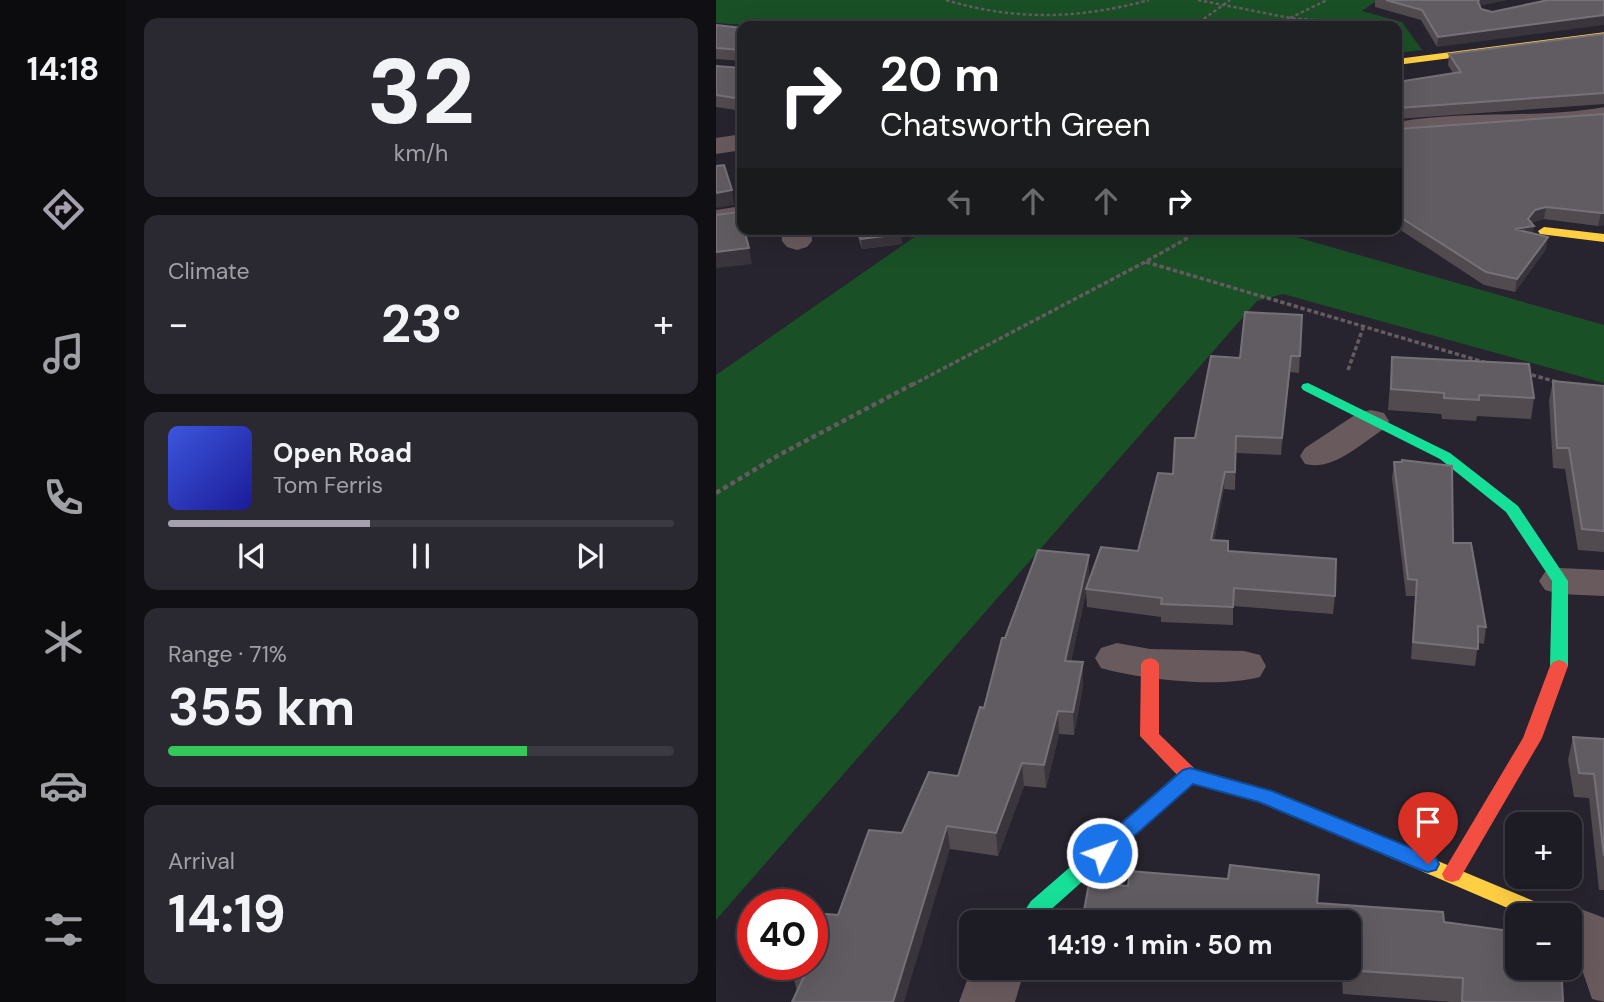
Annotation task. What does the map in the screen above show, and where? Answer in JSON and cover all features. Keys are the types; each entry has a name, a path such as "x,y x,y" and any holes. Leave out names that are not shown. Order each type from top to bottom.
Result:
{"street":[{"path":"1402,61 1604,35"},
{"path":"1402,129 1450,122 1561,120 1604,114"},
{"path":"716,146 737,143"},
{"path":"716,219 737,216"},
{"path":"1544,231 1604,238"},
{"path":"1308,387 1445,456 1512,509 1560,580 1560,663 1532,738 1452,874"},
{"path":"1318,456 1371,421"},
{"path":"1560,580 1604,583"},
{"path":"1244,666 1134,661 1150,736 1190,775 1265,796 1518,903"},
{"path":"1037,910 1190,775"},
{"path":"987,1002 994,980"}],"lane":[{"path":"1582,940 1604,988"}],"path":[{"path":"946,0 970,9 1034,17 1110,13 1149,0"},
{"path":"1198,0 1290,18 1324,21"},
{"path":"1200,21 1230,0"},
{"path":"1290,18 1327,0"},
{"path":"716,493 779,455 1145,262 1186,239 1188,235"},
{"path":"1145,262 1497,365"},
{"path":"1524,373 1564,384"}],"green space":[{"path":"716,0 1378,0 1362,11 1398,21 737,21 737,24 716,23"},
{"path":"1402,22 1422,50 1402,52"},
{"path":"917,235 1289,235 1604,325 1604,383 1283,294 1257,301 743,889 737,889 737,896 716,920 716,375"}],"building":[{"path":"1386,0 1479,0 1481,9 1492,12 1548,0 1604,0 1604,15 1438,37 1422,10"},
{"path":"716,25 737,27 737,50 716,48"},
{"path":"1604,34 1604,93 1402,108 1402,81 1461,72 1449,54"},
{"path":"716,66 737,68 737,98 716,95"},
{"path":"1604,114 1604,213 1546,207 1535,210 1528,219 1534,226 1515,229 1548,237 1517,279 1486,272 1402,219 1402,129"},
{"path":"724,165 732,190 716,193 716,166"},
{"path":"737,212 737,235 746,235 749,248 716,252 716,215"},
{"path":"859,235 893,235 861,239"},
{"path":"1245,312 1302,315 1300,356 1291,356 1282,438 1236,436 1235,472 1225,472 1211,540 1228,541 1228,551 1336,559 1335,596 1234,588 1233,607 1161,604 1162,598 1086,589 1101,547 1138,551 1158,473 1173,474 1175,438 1195,438 1211,356 1240,358"},
{"path":"1392,357 1529,364 1534,398 1479,395 1479,400 1444,398 1444,393 1391,389"},
{"path":"1553,381 1604,386 1604,531 1582,529 1569,448 1557,448"},
{"path":"1402,460 1452,466 1453,543 1471,543 1486,627 1478,626 1478,649 1413,642 1417,580 1408,579 1394,462"},
{"path":"1038,550 1089,555 1065,661 1083,662 1073,712 1058,711 1044,765 1022,763 996,833 947,826 893,1002 792,1002 802,980 828,980 828,914 838,915 869,830 902,833 929,772 958,776 980,707 984,708 1002,638 1005,638"},
{"path":"1573,737 1604,739 1604,856 1594,774 1579,773"},
{"path":"1230,865 1319,875 1317,903 1443,912 1444,922 1505,930 1505,980 1562,981 1563,1002 1466,1002 1462,1001 1463,978 1361,971 1361,910 1084,910 1089,883 1128,886 1130,871 1228,879"}],"traffic: fast":[{"path":"1308,387 1445,456 1512,509 1560,581 1559,666"},
{"path":"1037,910 1189,775"}],"traffic: slow":[{"path":"1402,61 1605,35"},
{"path":"1544,231 1605,238"},
{"path":"1349,832 1517,903"}],"traffic: jam":[{"path":"1150,664 1150,736 1189,775 1265,796 1349,832"},
{"path":"1452,874 1532,738 1559,666"}],"route":[{"path":"1102,853 1190,775 1265,796 1428,864"}]}
